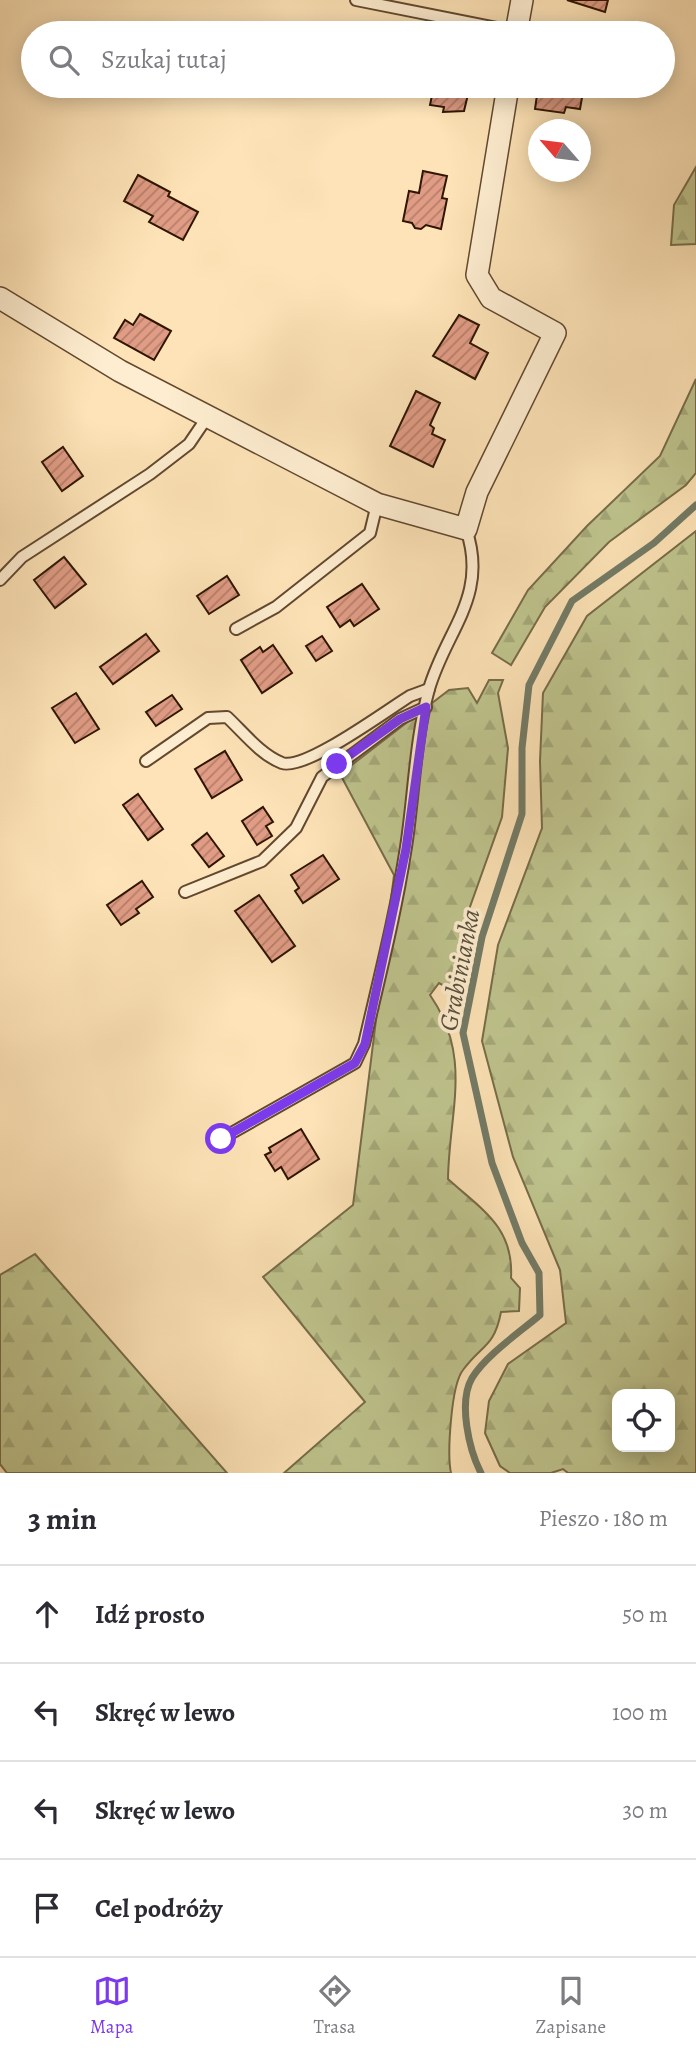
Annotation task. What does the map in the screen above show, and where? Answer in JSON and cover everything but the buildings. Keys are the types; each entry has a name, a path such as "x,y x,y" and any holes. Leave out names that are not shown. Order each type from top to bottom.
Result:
{"street":[{"path":"519,21 522,0"},
{"path":"0,298 120,371 377,504 466,529 477,492 555,333 492,298 477,275 506,98"}],"lane":[{"path":"356,0 462,21"},
{"path":"0,579 22,557 150,474 189,444 208,416"},
{"path":"236,629 276,607 370,533 377,504"},
{"path":"221,1139 355,1063 365,1044 406,849 429,689 454,636 474,574 475,558 466,529"},
{"path":"146,761 208,718 227,717 262,750 283,764 306,762 411,696 429,689"},
{"path":"185,892 262,861 296,828 322,778 400,719 426,707"}],"green space":[{"path":"696,167 696,244 671,245 674,205"},
{"path":"696,379 696,473 686,485 609,542 545,607 511,665 492,653 528,590 587,526 660,456"},
{"path":"696,531 696,1473 568,1473 563,1469 551,1473 510,1473 500,1466 485,1433 489,1401 508,1364 566,1323 560,1270 513,1157 482,1041 498,945 542,828 540,761 543,693 587,616"},
{"path":"489,680 503,680 498,693 508,748 502,817 466,918 452,990 439,983 430,995 443,1018 455,1063 456,1085 448,1179 484,1210 501,1232 511,1260 511,1278 520,1288 519,1311 501,1312 495,1333 459,1378 451,1420 451,1473 284,1473 365,1402 263,1277 353,1205 394,875 340,774 449,690 468,688 477,703"},
{"path":"35,1254 227,1473 7,1473 0,1464 0,1275"}],"waterway":[{"name":"Grabinianka","path":"481,1473 467,1426 468,1388 485,1361 540,1315 539,1273 522,1243 492,1163 463,1033 482,937 522,814 522,748 529,685 572,601 654,543 696,505"}],"route":[{"path":"221,1139 355,1063 365,1044 406,849 426,707 400,719 337,764"}]}
